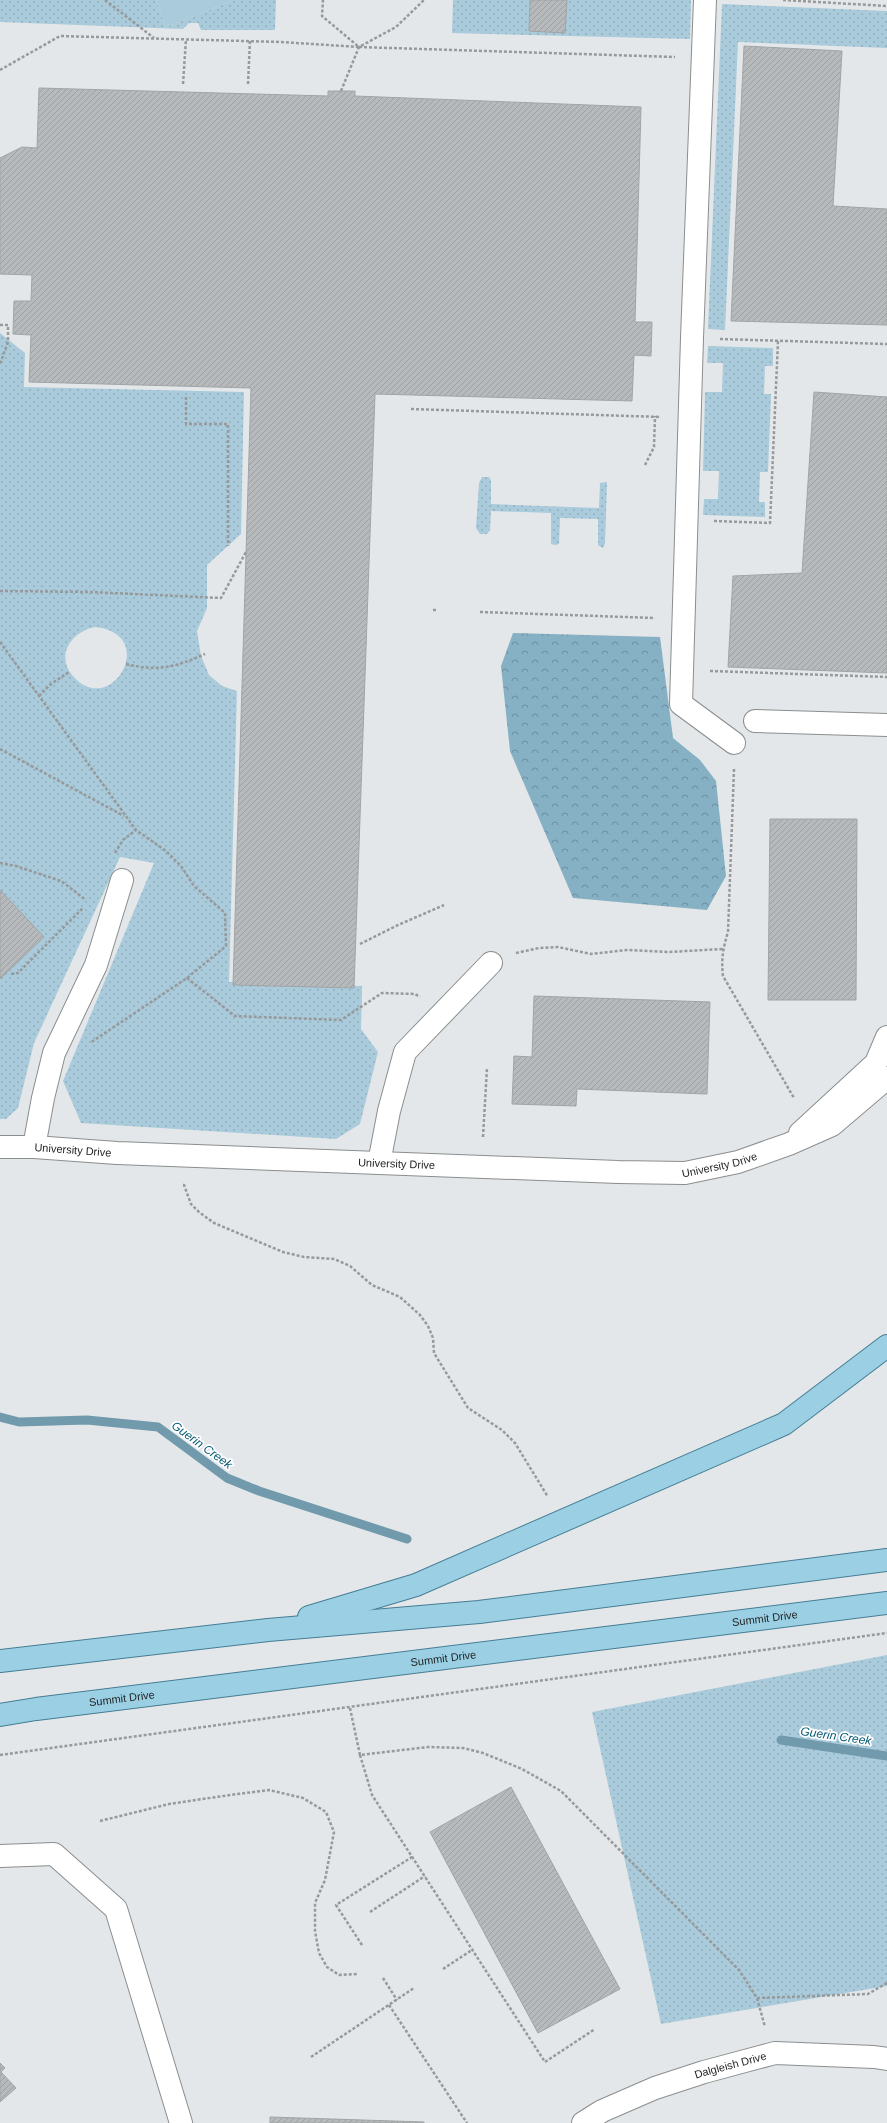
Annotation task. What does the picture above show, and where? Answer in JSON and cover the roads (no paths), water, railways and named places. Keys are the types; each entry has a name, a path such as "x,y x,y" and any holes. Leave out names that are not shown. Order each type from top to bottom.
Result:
{"main road":[{"path":"268,1630 416,1585 784,1424 887,1346"},
{"path":"0,1661 268,1630 479,1612 887,1560"},
{"name":"Summit Drive","path":"0,1715 36,1709 350,1669 887,1603"}],"street":[{"path":"705,0 692,338 682,704 734,743"},
{"path":"755,721 887,725"},
{"path":"34,1147 43,1098 54,1053 96,965 122,880"},
{"path":"379,1163 389,1110 405,1052 491,963"},
{"name":"University Drive","path":"789,1144 876,1063 887,1037"},
{"name":"University Drive","path":"0,1147 34,1147 379,1163 618,1172 686,1173 738,1162 789,1144 832,1125 887,1078"},
{"path":"0,1856 54,1854 116,1909 181,2123"},
{"name":"Dalgleish Drive","path":"582,2123 602,2111 655,2088 704,2072 775,2053 874,2057 887,2059"}],"waterway":[{"name":"Guerin Creek","path":"0,1417 19,1422 87,1420 158,1427 227,1478 259,1491 407,1539"},
{"name":"Guerin Creek","path":"781,1740 887,1756"}]}
